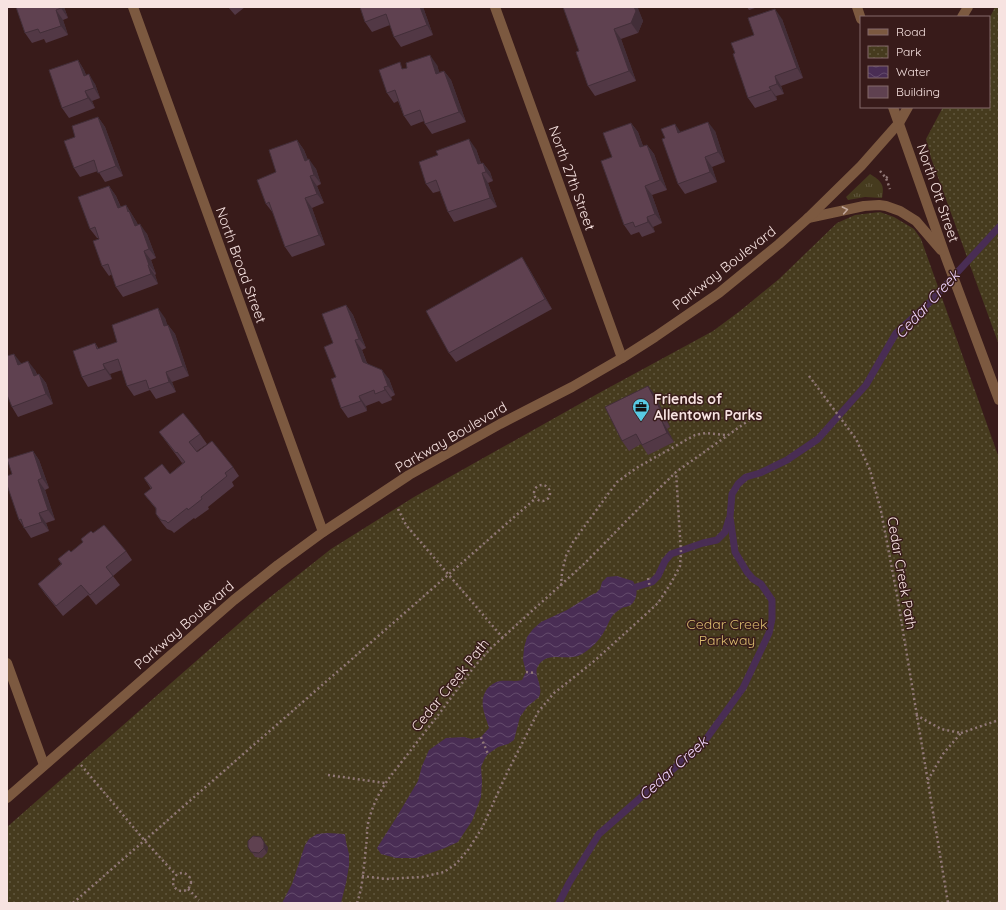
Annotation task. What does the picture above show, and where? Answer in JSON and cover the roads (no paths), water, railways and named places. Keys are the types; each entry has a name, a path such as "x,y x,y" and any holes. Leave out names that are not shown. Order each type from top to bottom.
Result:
{"street":[{"name":"North Broad Street","path":"133,7 323,532"},
{"name":"North 27th Street","path":"495,7 622,358"},
{"path":"963,16 968,7"},
{"name":"North Ott Street","path":"893,108 945,255 999,400"},
{"name":"Parkway Boulevard","path":"7,798 234,600 323,532 409,475 500,424 572,387 622,358 655,338 718,293 780,244 807,219 861,166 899,123 907,108"},
{"path":"807,219 864,206 886,206 900,210 916,221 945,255"},
{"path":"7,663 44,765"}],"water":[{"path":"617,576 633,581 636,596 633,603 622,608 611,617 598,641 584,653 575,657 555,657 545,659 538,665 536,672 540,690 539,697 527,707 520,717 514,740 508,744 498,747 485,758 481,767 481,797 472,821 458,842 416,858 396,858 381,854 377,848 418,781 422,766 429,750 446,738 464,737 472,739 481,737 489,728 483,708 484,694 491,685 496,682 522,680 526,672 523,660 524,648 527,637 533,629 541,622 567,610 596,593 600,589 602,582 607,577"},
{"path":"317,834 345,834 349,854 349,866 341,903 282,903 292,884 305,845 309,839"}],"waterway":[{"name":"Cedar Creek","path":"559,903 569,883 599,834 704,742 743,688 769,633 772,619 772,600 761,584 753,579 747,572 735,552 730,517 732,494 738,484 746,477 760,473 787,460 818,439 866,385 896,333 930,302 999,227"},
{"path":"636,587 652,582 658,576 665,561 671,554 703,543 717,540 725,532 729,519"}],"place":[{"name":"Friends of Allentown Parks","path":"641,422"}],"park label":[{"name":"Cedar Creek Parkway","path":"727,632"}]}
